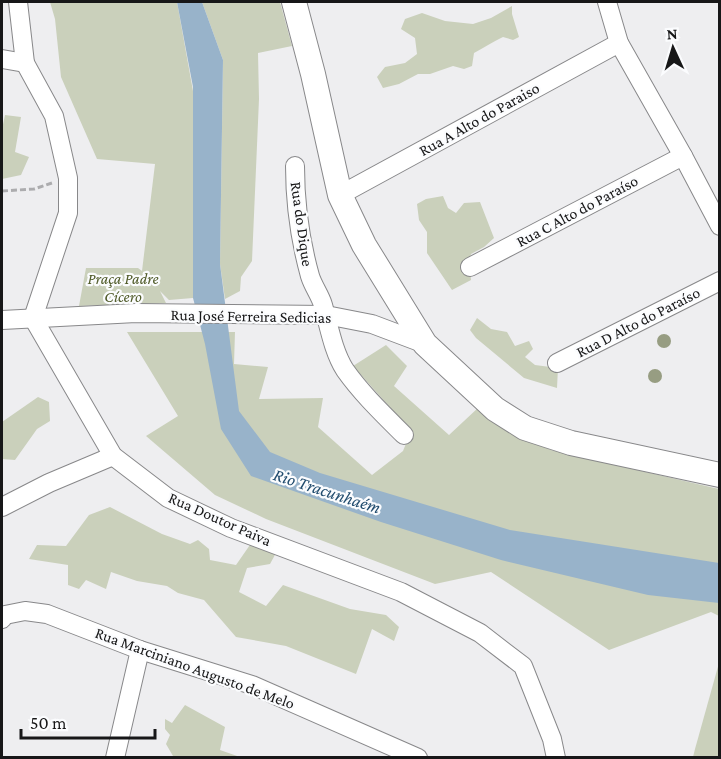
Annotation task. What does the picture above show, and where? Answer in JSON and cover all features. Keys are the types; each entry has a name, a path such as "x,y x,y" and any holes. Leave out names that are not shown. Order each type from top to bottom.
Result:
{"main road":[{"path":"299,3 340,195 364,245 425,344 495,409 525,428 571,443 720,475"}],"street":[{"path":"18,2 25,63 54,116 68,178 68,213 33,318"},
{"path":"607,2 619,43 720,226"},
{"name":"Rua A Alto do Paraiso","path":"340,195 619,43"},
{"path":"2,59 25,63"},
{"name":"Rua C Alto do Paraíso","path":"470,267 683,156"},
{"name":"Rua do Dique","path":"294,166 296,203 310,278 322,301 334,346 344,368 365,396 404,435"},
{"name":"Rua D Alto do Paraíso","path":"557,363 720,281"},
{"name":"Rua José Ferreira Sedicias","path":"2,320 136,313 326,315 372,324 425,344"},
{"name":"Rua Doutor Paiva","path":"33,318 113,456 168,498 231,528 401,591 480,633 523,666 552,739 556,758"},
{"path":"2,507 49,483 113,456"},
{"name":"Rua Marciniano Augusto de Melo","path":"2,619 5,615 25,611 47,614 140,650 252,685 418,758"},
{"path":"115,758 140,650"}],"path":[{"path":"2,191 34,189 68,178"}],"green space":[{"name":"Praça Padre Cícero","path":"50,2 177,2 193,91 193,298 169,300 160,291 166,303 79,306 86,268 138,268 142,271 155,164 97,159 61,77 55,19"},
{"path":"202,2 280,2 292,46 258,53 259,99 252,261 241,277 240,291 225,299 220,264 223,60"},
{"path":"512,6 519,37 513,40 503,37 474,53 472,66 464,69 453,66 430,74 418,74 399,84 383,88 377,77 385,67 405,63 417,54 415,38 401,29 405,19 422,13 445,21 473,24 491,18"},
{"path":"5,115 21,117 15,152 29,157 21,175 2,179 2,129"},
{"path":"443,196 448,208 456,213 464,203 480,202 494,238 471,254 469,262 471,280 452,290 427,253 427,232 419,220 417,204 426,199"},
{"path":"477,318 491,329 507,332 515,346 529,341 533,349 525,357 535,365 558,368 557,388 524,378 476,338 470,330"},
{"path":"127,332 235,332 234,364 268,367 259,399 323,398 318,427 372,475 403,451 411,431 353,366 386,345 407,366 394,386 449,435 479,407 513,433 551,450 719,489 719,616 711,612 609,650 491,572 435,584 266,519 215,495 146,436 178,416"},
{"path":"38,397 49,402 50,421 37,429 15,460 2,459 2,422"},
{"path":"110,507 162,534 190,544 198,540 209,549 210,560 236,565 252,542 276,553 270,564 247,568 239,592 266,606 283,585 350,609 386,615 399,627 394,641 372,629 356,674 286,646 236,637 204,600 178,593 167,586 137,581 111,572 106,589 86,580 79,589 68,585 68,565 29,559 37,545 66,546 89,515"},
{"path":"719,663 719,757 693,757 695,749"},
{"path":"185,705 225,727 220,750 240,757 176,758 173,756 166,744 170,735 165,729 165,719 172,723"}],"water":[{"name":"Rio Tracunhaém","path":"177,2 202,2 223,60 220,264 239,411 270,452 320,473 510,530 719,563 719,603 648,595 501,560 381,522 251,476 221,429 205,344 193,298 193,87"}]}
